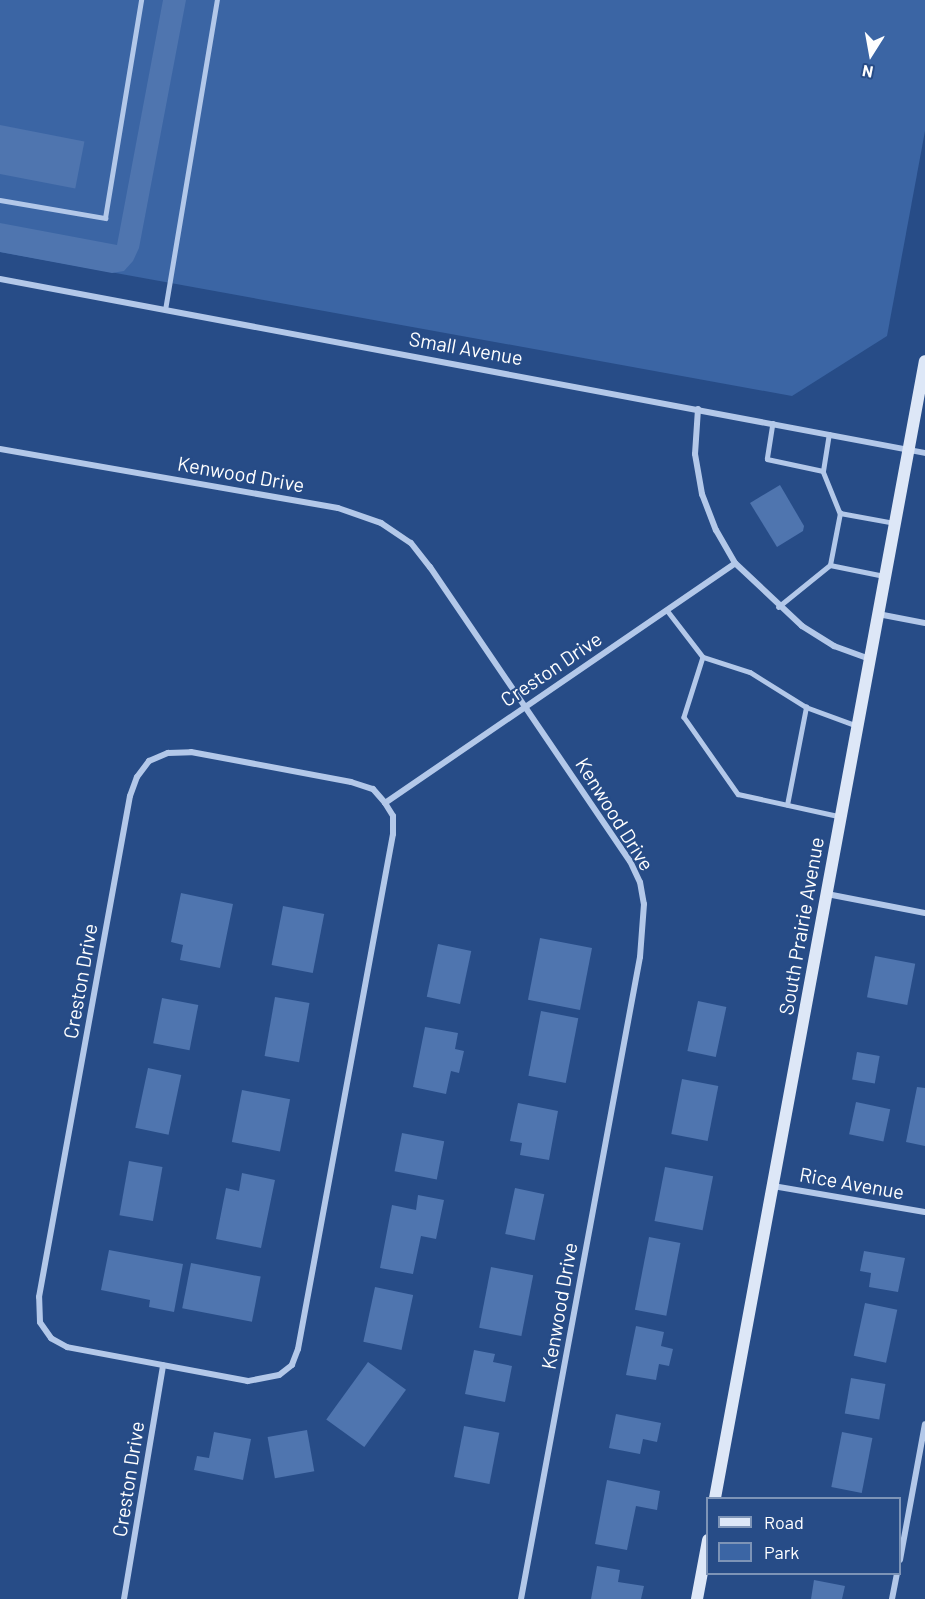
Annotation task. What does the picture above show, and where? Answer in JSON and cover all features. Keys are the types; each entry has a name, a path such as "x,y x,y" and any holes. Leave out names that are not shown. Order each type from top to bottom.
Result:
{"main road":[{"name":"South Prairie Avenue","path":"715,1497 925,361"},
{"path":"697,1599 706,1551"}],"street":[{"name":"Small Avenue","path":"0,279 925,453"},
{"path":"698,409 695,454 702,494 716,530 735,563 778,607 834,646 870,659"},
{"name":"Kenwood Drive","path":"0,449 338,508 381,523 411,543 630,861 644,904 640,957 521,1599"},
{"name":"Creston Drive","path":"386,803 735,563"},
{"path":"878,614 925,623"},
{"name":"Creston Drive","path":"191,752 351,782 373,789 386,803 393,816 393,834 298,1349 292,1365 267,1380 248,1381 67,1347 51,1338 40,1322 38,1310 130,796 137,777 149,761 168,753 191,752"},
{"path":"827,894 925,913"},
{"name":"Rice Avenue","path":"772,1186 925,1212"},
{"name":"Creston Drive","path":"124,1599 164,1365"},
{"path":"901,1555 925,1424"},
{"path":"892,1599 897,1575"}],"lane":[{"path":"0,200 105,218 141,0"},
{"path":"165,310 218,0"},
{"path":"773,423 766,459 823,471"},
{"path":"778,607 830,565 840,513 823,471 829,434"},
{"path":"840,513 895,523"},
{"path":"830,565 885,576"},
{"path":"667,610 702,657 750,672 806,708 858,726"},
{"path":"702,657 684,717 738,794 841,817"},
{"path":"787,805 806,708"}],"green space":[{"path":"0,0 925,0 925,131 887,336 792,396 0,252"}],"building":[{"path":"163,0 186,0 139,248 133,261 124,271 112,273 0,252 0,223 117,245"},
{"path":"0,125 84,141 75,189 0,174"},
{"path":"780,485 804,526 803,531 777,547 750,503"},
{"path":"181,893 233,904 220,968 180,960 183,945 171,942"},
{"path":"283,906 324,914 313,973 272,965"},
{"path":"540,938 592,948 580,1010 528,1000"},
{"path":"438,944 471,951 460,1004 427,997"},
{"path":"875,956 915,964 907,1005 867,997"},
{"path":"275,997 309,1003 299,1062 265,1056"},
{"path":"162,998 198,1005 190,1050 153,1043"},
{"path":"698,1001 726,1007 716,1057 687,1051"},
{"path":"541,1011 578,1018 566,1083 528,1076"},
{"path":"425,1027 458,1033 455,1049 464,1051 459,1073 451,1071 446,1094 413,1087"},
{"path":"857,1052 880,1056 875,1084 852,1080"},
{"path":"148,1068 181,1075 169,1135 135,1128"},
{"path":"682,1079 718,1086 708,1141 671,1134"},
{"path":"917,1087 925,1088 925,1146 906,1142"},
{"path":"242,1090 290,1099 280,1151 232,1142"},
{"path":"856,1102 890,1109 883,1142 849,1134"},
{"path":"518,1103 558,1111 549,1160 520,1155 522,1143 510,1141"},
{"path":"402,1133 444,1141 437,1179 395,1171"},
{"path":"129,1161 162,1167 153,1221 119,1215"},
{"path":"665,1167 713,1176 703,1230 655,1221"},
{"path":"242,1173 275,1180 261,1248 216,1239 226,1188 239,1191"},
{"path":"515,1188 544,1194 535,1240 505,1234"},
{"path":"418,1195 444,1200 436,1239 421,1236 413,1274 380,1268 392,1205 416,1210"},
{"path":"649,1237 680,1243 666,1316 635,1310"},
{"path":"109,1250 183,1264 174,1312 149,1307 150,1300 101,1290"},
{"path":"864,1251 905,1258 898,1292 869,1287 871,1273 860,1271"},
{"path":"191,1263 261,1277 252,1322 182,1308"},
{"path":"491,1267 533,1275 521,1336 479,1328"},
{"path":"375,1287 413,1295 402,1350 363,1342"},
{"path":"865,1303 897,1310 886,1363 854,1356"},
{"path":"636,1326 664,1332 661,1346 673,1349 669,1366 659,1364 656,1380 626,1375"},
{"path":"474,1350 495,1354 493,1362 512,1366 505,1402 465,1394"},
{"path":"368,1362 406,1390 364,1447 326,1419"},
{"path":"851,1378 885,1384 879,1420 845,1413"},
{"path":"616,1414 661,1423 657,1442 643,1439 640,1454 609,1448"},
{"path":"464,1426 499,1433 489,1484 454,1477"},
{"path":"307,1430 314,1471 275,1478 268,1437"},
{"path":"214,1432 251,1439 243,1480 194,1470 197,1456 209,1458"},
{"path":"842,1432 872,1438 862,1493 831,1487"},
{"path":"607,1480 660,1491 657,1510 636,1506 627,1550 595,1544"},
{"path":"597,1566 620,1570 618,1582 644,1586 641,1599 591,1599"},
{"path":"814,1580 845,1586 842,1599 811,1599"}]}
